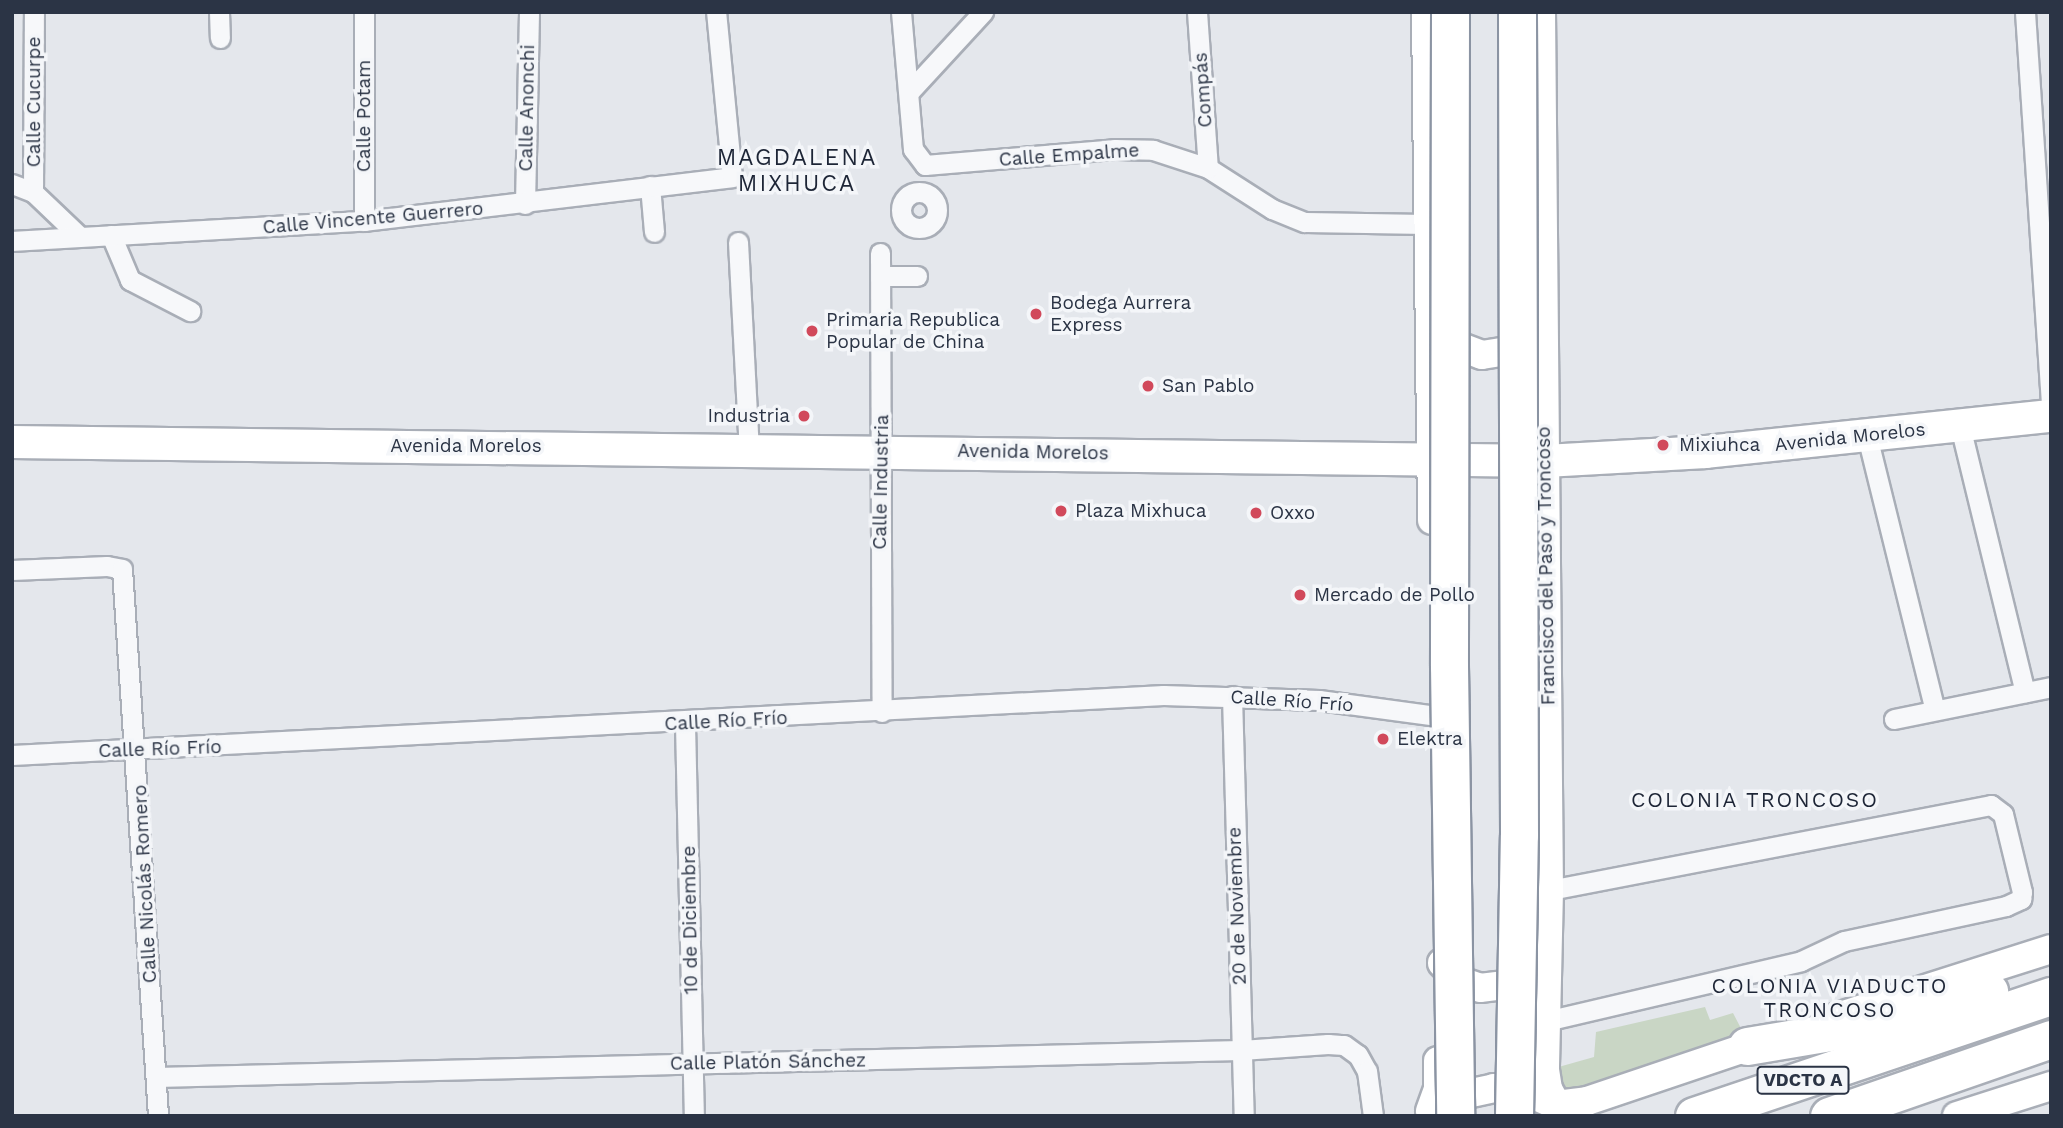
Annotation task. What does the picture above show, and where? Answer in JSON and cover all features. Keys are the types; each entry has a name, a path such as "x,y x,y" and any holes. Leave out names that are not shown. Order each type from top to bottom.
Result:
{"highway":[{"path":"1436,1114 1449,680 1450,12"},
{"name":"Francisco del Paso y Troncoso","path":"1514,1116 1519,835 1517,12"},
{"path":"1747,1046 1873,1025 2051,972"},
{"name":"VDCTO A","path":"1694,1116 2051,996"},
{"name":"VDCTO A","path":"1829,1116 2051,1039"},
{"path":"1906,1116 2051,1064"}],"main road":[{"path":"1426,12 1426,224 1431,324 1430,458 1438,716 1436,1114"},
{"name":"Francisco del Paso y Troncoso","path":"1541,12 1549,890 1546,1081 1559,1110"},
{"path":"1431,324 1461,347 1494,356 1523,345 1542,321"},
{"name":"Avenida Morelos","path":"12,442 879,450 1545,461 1867,436 2051,416"},
{"path":"1436,1114 1462,1095 1494,1088 1522,1090 1559,1110 1747,1046 2051,949"},
{"path":"1438,958 1460,981 1490,989 1522,978 1548,952"},
{"path":"1957,1116 2051,1086"}],"street":[{"name":"Calle Cucurpe","path":"33,192 34,12"},
{"path":"219,12 220,38"},
{"name":"Calle Potam","path":"364,12 364,221"},
{"name":"Calle Anonchi","path":"525,204 529,12"},
{"name":"Calle Vincente Guerrero","path":"12,241 364,221 525,204 732,177 716,12"},
{"path":"901,12 913,149 925,165 926,194"},
{"path":"910,91 983,12"},
{"name":"Compás","path":"1197,12 1209,168"},
{"path":"2025,12 2051,402"},
{"name":"Calle Empalme","path":"925,165 1114,149 1153,149 1209,168 1272,209 1305,222 1426,224"},
{"path":"12,184 33,192 79,236"},
{"path":"650,186 654,232"},
{"path":"111,235 130,280 190,312"},
{"path":"738,242 749,449"},
{"name":"Calle Industria","path":"880,253 882,712"},
{"path":"881,276 917,276"},
{"path":"1960,426 2025,692"},
{"path":"1867,436 1935,710"},
{"name":"Calle Nicolás Romero","path":"12,570 107,566 122,569 158,1116"},
{"path":"1894,719 2051,687"},
{"name":"Calle Río Frío","path":"12,755 685,724 1163,695 1319,700 1438,716"},
{"name":"20 de Noviembre","path":"1231,696 1244,1116"},
{"name":"10 de Diciembre","path":"685,724 694,1116"},
{"path":"1546,1021 1801,961 1844,941 2006,906 2021,899 2022,892 2003,814 1991,805 1549,890"},
{"name":"Calle Platón Sánchez","path":"156,1077 1241,1050 1344,1045 1358,1055 1367,1071 1373,1116"}],"green space":[{"path":"1705,1007 1710,1020 1733,1013 1746,1038 1587,1095 1562,1093 1555,1068 1594,1057 1596,1032"}],"place":[{"name":"Bodega Aurrera Express","path":"1036,314"},
{"name":"Primaria Republica Popular de China","path":"812,331"},
{"name":"San Pablo","path":"1148,386"},
{"name":"Industria","path":"804,416"},
{"name":"Mixiuhca","path":"1663,445"},
{"name":"Plaza Mixhuca","path":"1061,511"},
{"name":"Oxxo","path":"1256,513"},
{"name":"Mercado de Pollo","path":"1300,595"},
{"name":"Elektra","path":"1383,739"}],"district":[{"name":"MAGDALENA MIXHUCA","path":"797,171"},
{"name":"COLONIA TRONCOSO","path":"1755,800"},
{"name":"COLONIA VIADUCTO TRONCOSO","path":"1830,998"}]}
